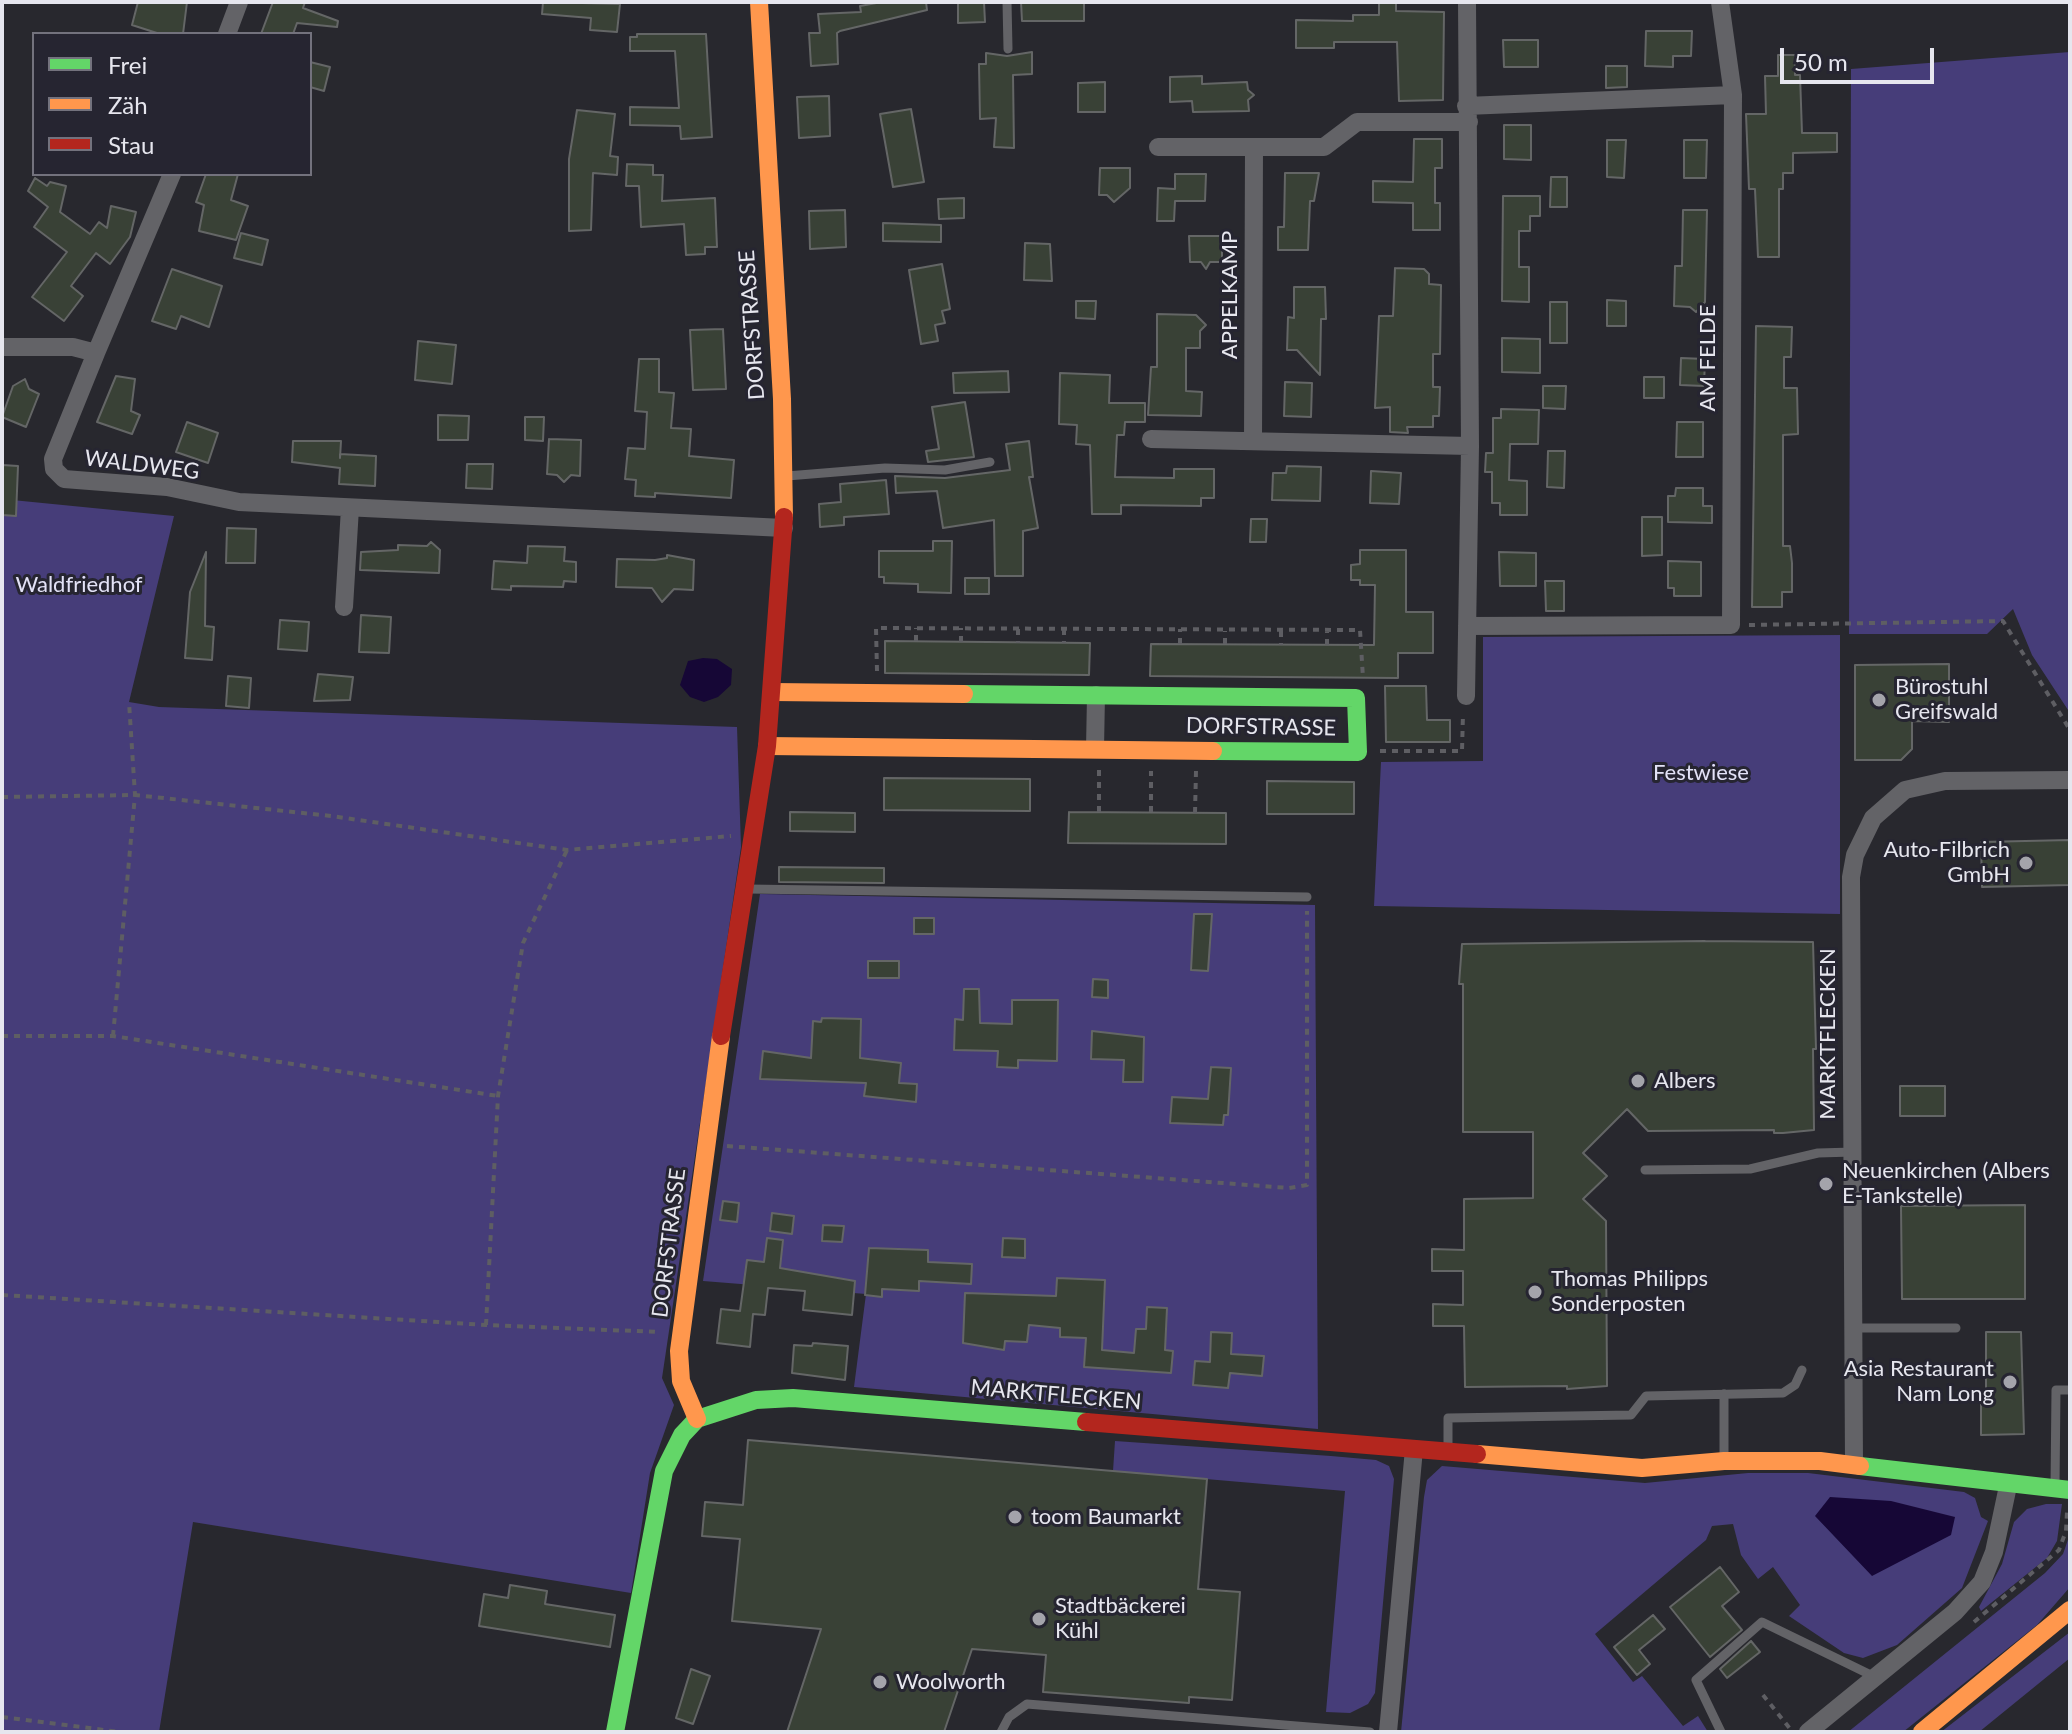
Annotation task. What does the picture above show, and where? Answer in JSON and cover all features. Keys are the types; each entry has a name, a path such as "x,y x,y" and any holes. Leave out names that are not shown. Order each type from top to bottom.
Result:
{"street":[{"path":"228,32 239,2"},
{"name":"DORFSTRASSE","path":"697,1419 681,1381 681,1333 716,1066 767,746 784,528 784,477 759,2"},
{"path":"1466,696 1470,446 1467,2"},
{"name":"AM FELDE","path":"1720,2 1733,95 1731,625"},
{"path":"1158,147 1324,147 1357,122 1733,95"},
{"name":"APPELKAMP","path":"1253,441 1254,148"},
{"path":"2,347 73,347 96,353 171,176"},
{"name":"WALDWEG","path":"96,353 53,459 54,469 64,479 167,487 239,502 784,528"},
{"path":"1151,439 1470,446"},
{"path":"344,607 350,508"},
{"path":"1467,626 1731,625"},
{"name":"DORFSTRASSE","path":"767,746 1358,752 1356,698 772,692"},
{"path":"1096,695 1097,749"},
{"name":"MARKTFLECKEN","path":"1854,1465 1851,877 1864,831 1886,804 1905,790 1930,782 2070,780"},
{"name":"MARKTFLECKEN","path":"697,1419 756,1400 793,1398 1642,1468 1779,1459 2062,1490"},
{"path":"615,1732 664,1471 682,1435 697,1419"},
{"path":"1388,1732 1414,1449"},
{"path":"1808,1732 1955,1612 1982,1582 2001,1526 2008,1486"},
{"path":"1922,1732 2070,1610"}],"lane":[{"path":"1007,2 1008,49"},
{"path":"784,477 885,468 945,470 990,462"},
{"path":"745,889 1307,897"},
{"path":"1645,1170 1750,1169 1818,1153 1853,1152"},
{"path":"1854,1328 1956,1328"},
{"path":"1448,1452 1448,1418 1631,1415 1646,1396 1783,1393 1795,1385 1802,1370"},
{"path":"2062,1490 2056,1390 2070,1390"},
{"path":"1724,1394 1724,1461"},
{"path":"1721,1732 1696,1680 1762,1622 1873,1676"},
{"path":"1001,1732 1009,1717 1027,1704 1370,1732"}],"path":[{"path":"1731,625 2003,621 2070,730"},
{"path":"877,693 876,628 1360,630 1364,695 1356,698"},
{"path":"916,628 916,641"},
{"path":"961,628 961,642"},
{"path":"1018,628 1018,643"},
{"path":"1064,628 1064,643"},
{"path":"1180,629 1180,644"},
{"path":"1225,629 1225,644"},
{"path":"1281,630 1281,645"},
{"path":"1327,630 1327,645"},
{"path":"1358,752 1462,751 1466,696"},
{"path":"113,1036 135,795 129,702"},
{"path":"1097,749 1099,812"},
{"path":"1151,750 1151,812"},
{"path":"1195,813 1196,750"},
{"path":"2,797 135,795 331,816 567,850 754,833"},
{"path":"486,1325 498,1096 523,943 567,850"},
{"path":"718,1145 1289,1188 1307,1185 1307,897"},
{"path":"2,1036 113,1036 498,1096"},
{"path":"2,1295 486,1325 681,1333"},
{"path":"1763,1695 1793,1732"},
{"path":"2,1717 120,1732"}],"green space":[{"path":"2070,52 2070,713 2032,655 2013,609 1987,634 1849,634 1851,69"},
{"name":"Waldfriedhof","path":"2,499 174,516 129,702 159,707 737,727 741,847 662,1378 674,1405 650,1473 631,1593 193,1522 159,1732 2,1732"},
{"name":"Festwiese","path":"1840,635 1840,914 1374,906 1381,762 1483,761 1483,637"},
{"path":"760,894 1315,905 1318,1429 854,1387 866,1294 703,1281"},
{"path":"1115,1441 1376,1460 1389,1466 1394,1479 1375,1693 1368,1704 1350,1713 1326,1712 1345,1491 1113,1471"},
{"path":"1442,1466 1645,1483 1748,1473 1808,1473 1964,1492 1975,1498 1981,1517 1988,1521 1962,1588 1897,1645 1863,1658 1844,1653 1789,1616 1800,1605 1773,1567 1758,1579 1741,1555 1733,1524 1712,1526 1706,1540 1595,1634 1633,1682 1642,1676 1683,1726 1698,1716 1708,1732 1401,1732 1424,1497 1427,1480"},
{"path":"2062,1504 2057,1541 2047,1558 1981,1611 1979,1607 2002,1564 2014,1522 2027,1509"},
{"path":"2070,1534 2070,1587 2037,1625 1903,1732 1848,1732 2045,1573 2063,1554"},
{"path":"2070,1632 2070,1658 1979,1732 1941,1732"}],"shaded area":[{"path":"717,659 732,669 731,685 718,697 704,702 690,697 680,685 688,661"},
{"path":"1830,1497 1891,1501 1955,1517 1951,1535 1872,1576 1815,1516"}],"building":[{"path":"138,2 187,2 183,32 154,32 132,25"},
{"path":"273,2 305,2 303,8 338,21 337,27 297,23 294,32 262,32"},
{"path":"543,2 620,4 617,32 590,30 591,18 542,14"},
{"path":"882,2 926,2 927,10 840,31 837,33 838,64 811,66 809,33 820,33 818,14 861,12 860,6"},
{"path":"958,2 984,2 985,22 958,23"},
{"path":"1021,2 1084,2 1084,21 1022,21"},
{"path":"1379,2 1396,2 1396,11 1444,12 1443,100 1399,101 1397,42 1334,42 1334,48 1296,48 1296,20 1353,21 1353,15 1379,15"},
{"path":"1646,31 1692,31 1691,56 1673,56 1673,67 1645,66"},
{"path":"637,34 706,34 712,137 681,139 680,126 630,125 630,107 679,108 675,51 630,51 630,37 637,37"},
{"path":"1503,40 1538,40 1538,67 1504,67"},
{"path":"1032,52 1032,74 1013,75 1014,148 994,147 996,118 980,119 979,64 986,64 986,53 1007,56"},
{"path":"1778,55 1795,55 1795,75 1800,75 1802,133 1837,133 1837,152 1793,153 1793,173 1783,173 1783,189 1779,189 1779,257 1758,257 1755,189 1749,189 1746,114 1766,114 1765,76 1778,76"},
{"path":"312,62 330,67 324,91 312,88"},
{"path":"1606,66 1627,66 1627,87 1606,88"},
{"path":"1202,76 1202,84 1247,82 1248,90 1254,95 1248,100 1249,111 1193,112 1192,101 1170,102 1170,77"},
{"path":"1105,82 1105,112 1078,112 1078,83"},
{"path":"829,96 830,136 799,138 797,97"},
{"path":"911,109 924,182 893,187 880,114"},
{"path":"577,110 615,114 610,156 618,157 617,175 593,173 591,230 569,231 569,159"},
{"path":"1504,125 1531,125 1531,160 1504,159"},
{"path":"1414,139 1442,139 1442,168 1435,168 1435,203 1440,203 1440,230 1413,230 1413,203 1373,202 1373,181 1413,182"},
{"path":"1607,140 1626,140 1624,178 1607,177"},
{"path":"1684,140 1707,140 1706,178 1684,178"},
{"path":"627,164 653,165 653,175 663,175 662,201 715,198 717,247 705,247 705,254 686,255 684,224 641,227 639,186 626,186"},
{"path":"1100,168 1130,168 1130,188 1114,202 1107,195 1099,195"},
{"path":"1285,173 1319,173 1314,201 1310,201 1308,250 1278,250 1278,227 1284,227"},
{"path":"1175,174 1206,174 1205,201 1175,201 1174,221 1157,221 1158,188 1175,189"},
{"path":"205,176 237,176 231,200 248,206 236,240 199,231 204,205 196,202"},
{"path":"1551,177 1567,177 1567,207 1550,207"},
{"path":"35,178 47,186 50,182 66,186 60,212 90,234 99,222 107,228 111,206 136,212 130,237 110,264 96,253 71,286 83,296 64,321 32,297 67,252 34,227 48,207 28,191"},
{"path":"1503,196 1540,196 1540,216 1530,216 1530,231 1519,231 1519,267 1529,267 1529,302 1502,301"},
{"path":"964,198 964,218 939,219 938,199"},
{"path":"845,210 846,247 810,249 809,211"},
{"path":"1683,210 1707,210 1705,302 1696,312 1690,307 1674,306 1675,266 1682,266"},
{"path":"883,223 941,225 941,242 883,241"},
{"path":"241,233 268,240 262,265 234,258"},
{"path":"1189,236 1222,236 1222,262 1210,262 1206,269 1201,262 1190,262"},
{"path":"1025,243 1050,244 1052,281 1024,280"},
{"path":"942,264 950,309 942,311 945,323 935,325 938,341 921,344 909,270"},
{"path":"1395,268 1424,269 1429,274 1429,284 1441,285 1440,354 1433,354 1433,387 1440,387 1439,416 1433,416 1433,427 1407,427 1408,433 1390,432 1390,407 1375,408 1379,316 1393,316"},
{"path":"172,269 222,286 209,327 181,316 176,329 152,321"},
{"path":"1294,287 1325,287 1326,319 1321,319 1320,375 1297,350 1287,350 1288,317 1294,318"},
{"path":"1607,300 1626,301 1626,326 1607,326"},
{"path":"1076,301 1096,301 1095,319 1076,318"},
{"path":"1550,302 1567,302 1567,343 1550,343"},
{"path":"1157,314 1196,315 1206,325 1200,331 1200,348 1186,348 1186,391 1202,392 1201,416 1148,415 1151,367 1157,367"},
{"path":"1756,326 1792,327 1791,357 1784,357 1784,388 1797,388 1798,434 1783,435 1783,546 1790,546 1792,592 1782,592 1782,607 1752,607"},
{"path":"723,329 726,389 693,390 690,330"},
{"path":"1502,338 1540,339 1540,373 1502,372"},
{"path":"418,341 456,345 452,384 415,380"},
{"path":"1681,358 1705,359 1704,386 1680,385"},
{"path":"639,359 659,359 659,392 674,393 671,428 691,429 689,456 734,460 731,498 655,493 655,497 635,496 636,480 625,479 628,448 645,449 647,412 635,411"},
{"path":"1008,371 1009,392 954,393 953,373"},
{"path":"1060,373 1110,375 1109,403 1145,403 1145,422 1125,422 1124,435 1117,435 1115,477 1174,478 1174,469 1214,469 1214,498 1201,498 1201,506 1121,505 1121,514 1092,514 1090,445 1076,444 1077,425 1059,424"},
{"path":"116,376 135,379 131,411 140,415 132,434 97,422"},
{"path":"1644,377 1664,377 1664,398 1644,398"},
{"path":"25,379 29,389 39,394 26,427 2,417 13,386"},
{"path":"1285,382 1312,383 1311,417 1284,416"},
{"path":"1543,386 1566,386 1565,409 1543,408"},
{"path":"965,402 974,457 928,462 926,451 939,449 932,407"},
{"path":"1501,409 1539,410 1538,444 1510,444 1509,480 1527,481 1527,515 1500,515 1500,503 1492,503 1492,472 1485,472 1486,453 1493,453 1493,418 1501,418"},
{"path":"438,415 469,416 468,440 438,440"},
{"path":"525,417 544,417 543,441 525,440"},
{"path":"187,422 218,433 208,463 176,452"},
{"path":"1677,422 1703,422 1703,457 1676,457"},
{"path":"549,439 581,440 580,476 571,475 564,482 557,475 547,474"},
{"path":"293,441 341,441 340,454 376,456 375,486 339,484 340,468 292,462"},
{"path":"1029,441 1033,477 1029,477 1038,528 1023,531 1023,576 995,576 994,520 943,528 937,491 896,493 895,476 945,478 1010,470 1006,444"},
{"path":"1548,451 1565,451 1564,488 1547,487"},
{"path":"467,464 493,464 492,489 466,488"},
{"path":"2,465 18,466 16,516 2,515"},
{"path":"1287,466 1321,467 1320,501 1272,500 1273,473 1286,473"},
{"path":"1371,471 1401,473 1399,504 1370,503"},
{"path":"886,480 889,514 844,517 844,525 820,527 819,504 841,502 840,484"},
{"path":"1676,488 1703,488 1703,506 1712,506 1712,523 1668,522 1668,496 1675,496"},
{"path":"1642,517 1662,517 1662,555 1642,556"},
{"path":"1251,519 1267,519 1266,542 1250,542"},
{"path":"227,528 256,529 255,563 226,563"},
{"path":"933,541 952,541 951,593 918,592 918,584 884,583 884,577 879,577 879,551 933,551"},
{"path":"431,542 440,550 439,573 360,570 361,552 398,550 398,545 427,546"},
{"path":"528,546 565,547 564,561 576,562 576,582 564,581 563,587 511,586 511,590 492,589 494,561 527,563"},
{"path":"1360,550 1406,550 1406,612 1433,612 1433,653 1398,653 1398,678 1150,676 1151,644 1374,645 1375,585 1360,585 1360,580 1351,580 1351,565 1360,564"},
{"path":"206,552 205,626 214,627 212,660 185,658 190,592"},
{"path":"1499,552 1536,553 1536,586 1500,586"},
{"path":"667,555 694,560 693,590 674,589 662,602 652,588 616,587 617,559 655,560 667,558"},
{"path":"1668,561 1701,562 1701,596 1674,596 1674,588 1668,588"},
{"path":"965,578 989,578 989,594 965,594"},
{"path":"1545,581 1564,581 1564,611 1546,611"},
{"path":"361,615 391,617 389,653 359,652"},
{"path":"280,620 309,622 307,651 278,649"},
{"path":"885,641 1090,643 1089,675 885,673"},
{"path":"1949,664 1949,722 1912,721 1912,749 1901,760 1855,760 1855,665"},
{"path":"318,674 353,677 350,700 314,701"},
{"path":"228,676 251,678 249,708 226,706"},
{"path":"1385,686 1426,686 1427,720 1450,720 1450,742 1386,742"},
{"path":"884,778 1030,779 1030,811 884,810"},
{"path":"1267,781 1354,782 1354,814 1267,814"},
{"path":"790,812 855,813 855,832 790,831"},
{"path":"1069,812 1226,813 1226,844 1068,843"},
{"name":"Auto-Filbrich GmbH","path":"2070,840 2070,885 1982,887 1981,842"},
{"path":"779,867 884,868 884,883 779,882"},
{"path":"1194,914 1212,914 1208,971 1191,970"},
{"path":"914,918 934,918 934,934 914,934"},
{"name":"Albers","path":"1813,942 1816,1049 1813,1049 1814,1130 1783,1133 1774,1133 1774,1130 1648,1131 1627,1109 1583,1153 1607,1176 1583,1199 1606,1221 1607,1386 1567,1389 1567,1386 1465,1387 1464,1326 1433,1326 1433,1304 1463,1305 1463,1271 1432,1271 1432,1249 1464,1250 1464,1199 1533,1198 1533,1132 1463,1132 1463,984 1459,984 1462,944"},
{"path":"868,961 899,961 899,978 868,978"},
{"path":"1093,979 1108,980 1108,998 1092,997"},
{"path":"964,989 979,989 980,1023 1012,1024 1012,1000 1058,1000 1057,1061 1018,1060 1018,1068 997,1067 998,1051 954,1050 955,1019 963,1020"},
{"path":"822,1018 861,1019 860,1058 901,1063 899,1083 917,1084 916,1102 864,1096 866,1083 760,1079 763,1051 811,1058 813,1021 821,1022"},
{"path":"1092,1031 1144,1037 1143,1082 1123,1082 1124,1060 1091,1059"},
{"path":"1211,1067 1231,1068 1228,1115 1224,1115 1223,1125 1170,1123 1172,1097 1208,1099"},
{"path":"1900,1086 1945,1086 1945,1116 1900,1116"},
{"path":"723,1201 739,1203 737,1222 720,1220"},
{"path":"2025,1205 2025,1299 1902,1299 1901,1206"},
{"path":"772,1213 794,1216 792,1234 770,1231"},
{"path":"823,1225 844,1226 842,1242 822,1241"},
{"path":"767,1238 783,1240 780,1268 855,1281 852,1315 803,1310 805,1291 768,1288 765,1315 753,1314 750,1347 717,1343 721,1309 740,1311 747,1260 764,1262"},
{"path":"1003,1238 1025,1239 1025,1258 1002,1257"},
{"path":"869,1248 928,1250 928,1262 972,1264 971,1284 919,1281 919,1291 882,1289 882,1297 865,1295"},
{"path":"1057,1278 1105,1280 1102,1350 1134,1353 1136,1329 1146,1329 1147,1307 1167,1308 1165,1350 1173,1351 1171,1373 1084,1367 1086,1338 1060,1337 1060,1328 1029,1325 1027,1342 1005,1341 1004,1350 963,1343 965,1293 1056,1296"},
{"path":"1211,1332 1232,1333 1231,1354 1264,1356 1262,1376 1230,1373 1228,1388 1193,1385 1195,1361 1210,1362"},
{"path":"1986,1332 2021,1332 2024,1434 1981,1435 1981,1399 1986,1399"},
{"path":"813,1343 848,1346 845,1380 792,1373 794,1345 812,1346"},
{"path":"748,1440 1207,1479 1198,1589 1240,1592 1232,1700 1189,1697 1189,1703 1043,1692 1046,1655 972,1649 944,1732 787,1732 821,1629 732,1621 740,1539 702,1536 705,1502 743,1505"},
{"path":"1720,1567 1739,1592 1722,1606 1742,1630 1710,1657 1670,1607"},
{"path":"510,1585 547,1591 545,1604 615,1615 610,1647 479,1626 484,1594 508,1598"},
{"path":"1653,1615 1665,1629 1639,1650 1650,1664 1637,1675 1614,1647"},
{"path":"1751,1641 1760,1652 1727,1678 1720,1669"},
{"path":"691,1669 710,1676 693,1724 676,1718"}],"traffic: fast":[{"path":"964,694 1356,698 1358,752 1213,751"},
{"path":"615,1732 664,1471 682,1435 697,1419 756,1400 793,1398 1086,1422"},
{"path":"1860,1466 2070,1490"}],"traffic: slow":[{"path":"759,2 782,399 784,517"},
{"path":"772,692 964,694"},
{"path":"767,746 1213,751"},
{"path":"697,1419 681,1381 679,1351 721,1036"},
{"path":"1477,1454 1642,1468 1724,1461 1820,1461 1860,1466"},
{"path":"1922,1732 2070,1610"}],"traffic: jam":[{"path":"721,1036 767,746 784,517"},
{"path":"1086,1422 1477,1454"}],"place":[{"name":"Bürostuhl Greifswald","path":"1879,700"},
{"name":"Auto-Filbrich GmbH","path":"2026,863"},
{"name":"Albers","path":"1638,1081"},
{"name":"Neuenkirchen (Albers E-Tankstelle)","path":"1826,1184"},
{"name":"Thomas Philipps Sonderposten","path":"1535,1292"},
{"name":"Asia Restaurant Nam Long","path":"2010,1382"},
{"name":"toom Baumarkt","path":"1015,1517"},
{"name":"Stadtbäckerei Kühl","path":"1039,1619"},
{"name":"Woolworth","path":"880,1682"}]}
